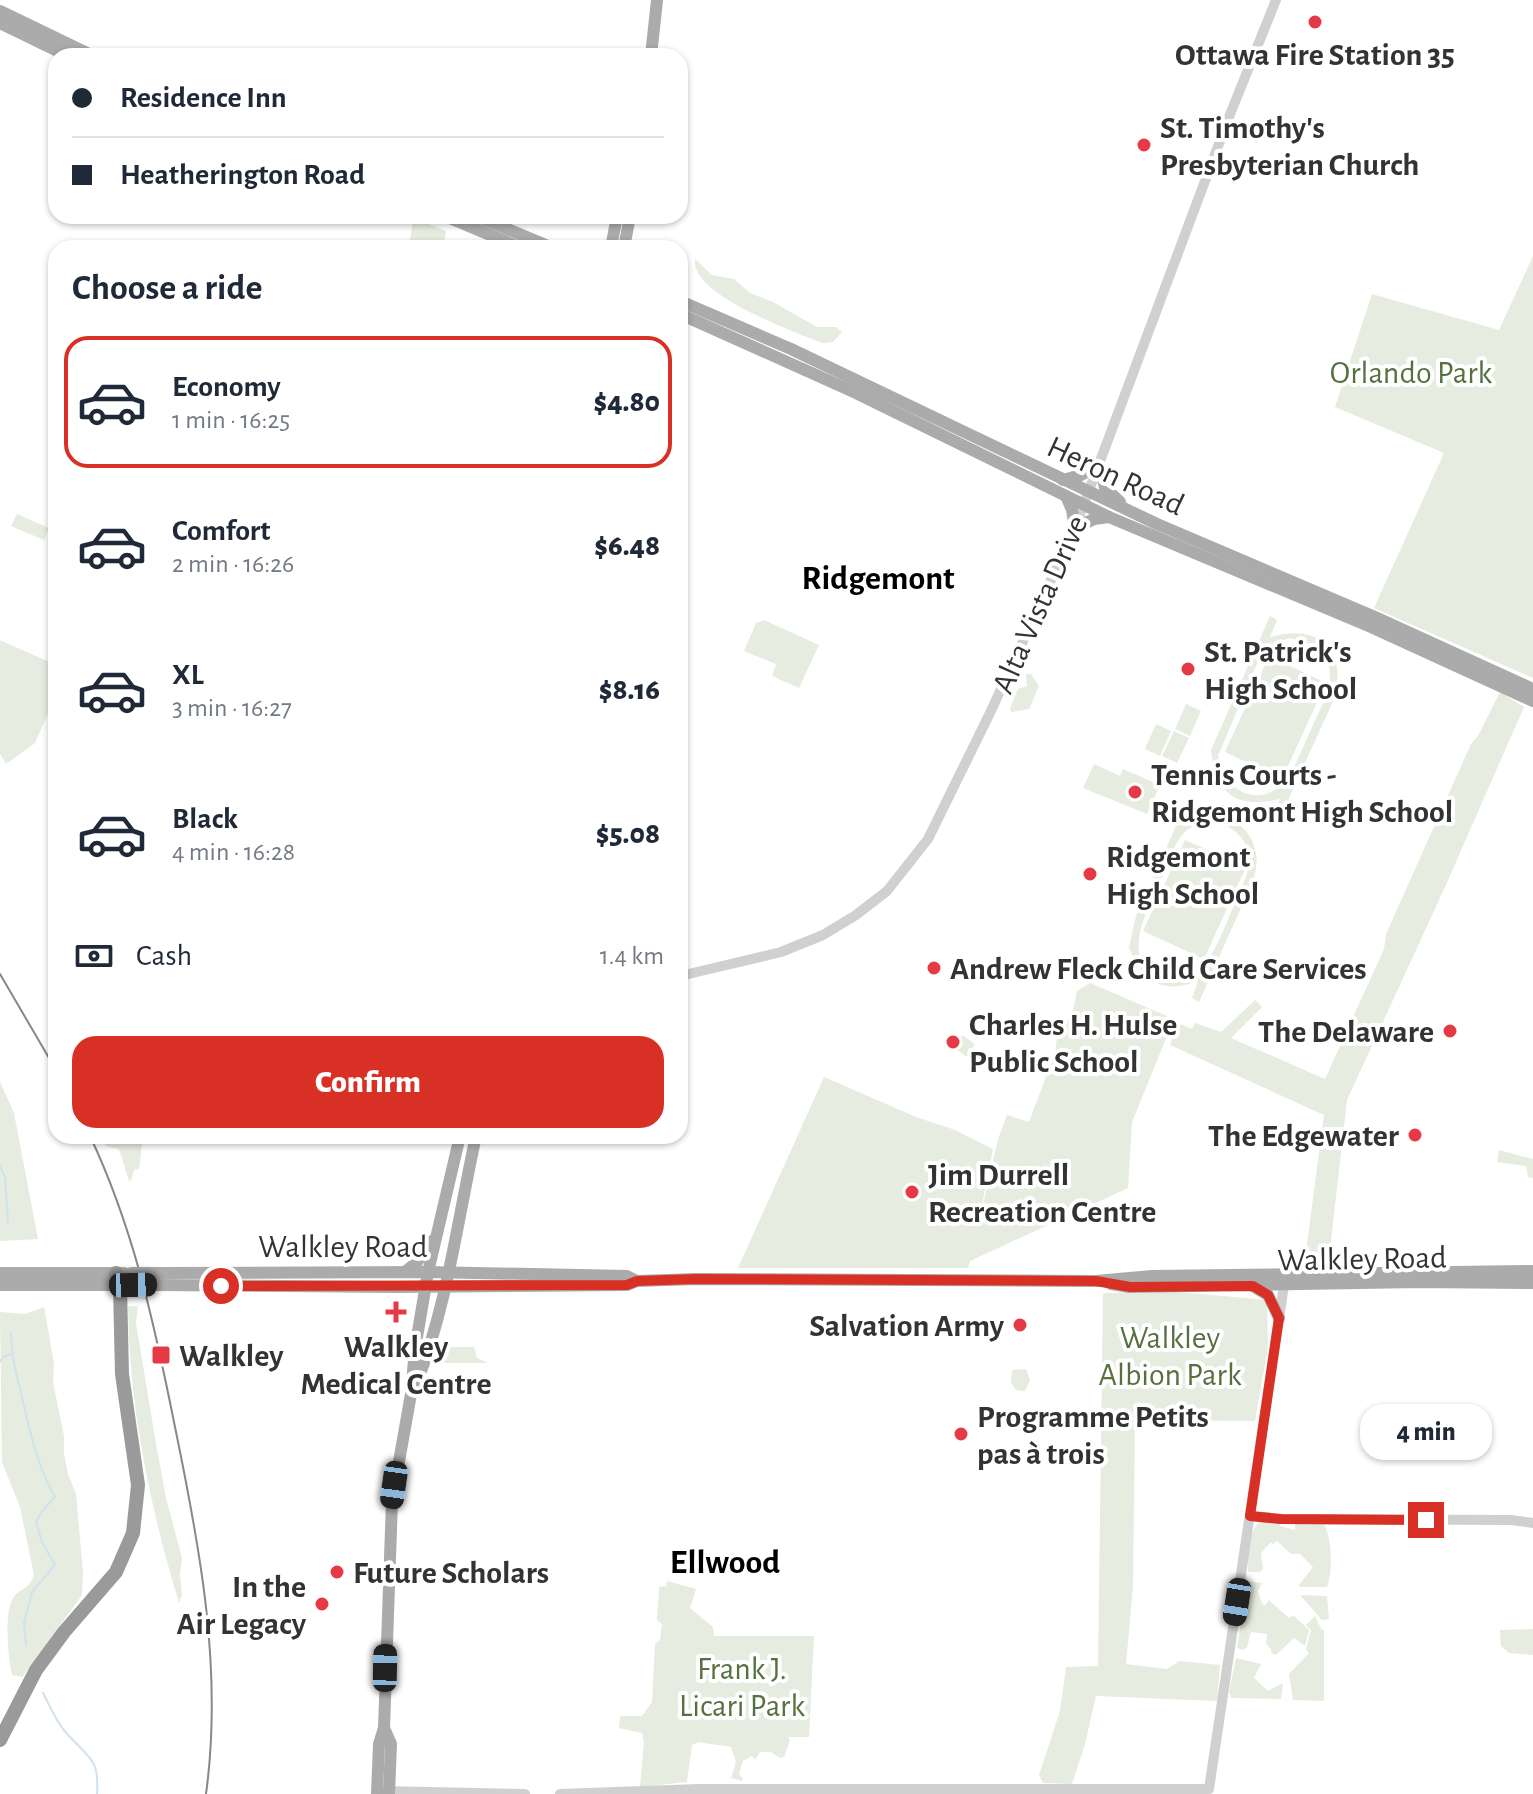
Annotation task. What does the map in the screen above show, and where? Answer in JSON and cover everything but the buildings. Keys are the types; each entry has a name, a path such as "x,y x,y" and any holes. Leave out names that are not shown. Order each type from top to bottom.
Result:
{"highway":[{"path":"0,1740 36,1670 120,1565 131,1541 137,1516 138,1485 122,1374 123,1281"}],"main road":[{"path":"649,0 654,24"},
{"path":"652,48 657,0"},
{"path":"0,11 76,48"},
{"path":"0,23 52,48"},
{"path":"464,224 502,240"},
{"path":"495,224 534,240"},
{"name":"Heron Road","path":"688,304 791,349 1063,480 1109,517 1371,627 1533,701"},
{"name":"Heron Road","path":"688,318 854,392 1066,496 1086,499 1157,524 1375,617 1533,689"},
{"path":"1063,480 1100,465 1105,488 1110,495 1157,524"},
{"path":"1066,496 1075,528 1094,519 1109,517"},
{"path":"383,1793 379,1744 384,1728 392,1501 411,1394 425,1287 458,1144"},
{"path":"411,1394 438,1318 474,1144"},
{"path":"405,1272 417,1262 436,1235"},
{"path":"438,1318 455,1294 471,1280 453,1243"},
{"name":"Walkley Road","path":"154,1279 444,1287 471,1280 627,1285 632,1278 1096,1281 1130,1276 1533,1271"},
{"name":"Walkley Road","path":"0,1273 36,1279 123,1281 447,1272 471,1280"},
{"name":"Walkley Road","path":"0,1285 36,1279"},
{"name":"Walkley Road","path":"1096,1281 1130,1287 1533,1283"},
{"path":"1253,1286 1268,1295 1279,1318"},
{"path":"396,1287 411,1298 421,1315"}],"street":[{"name":"Alta Vista Drive","path":"688,974 781,952 823,935 887,891 928,839 946,807 1075,528 1276,0"},
{"path":"560,1794 699,1789 1209,1789 1284,1285"},
{"path":"1250,1516 1533,1523"},
{"path":"383,1793 525,1794"}],"green space":[{"path":"412,224 428,224 446,231 444,240 410,240"},
{"name":"Orlando Park","path":"1533,256 1533,678 1374,608 1444,453 1335,407 1372,294 1499,330"},
{"path":"695,259 712,275 734,279 750,293 817,327 836,327 842,332 833,342 822,343 768,321 709,286 698,272"},
{"path":"17,514 48,528 48,530 44,540 11,526"},
{"path":"1270,616 1277,620 1270,637 1302,634 1325,643 1337,665 1335,697 1280,818 1273,815 1280,799 1265,802 1240,800 1223,788 1211,750","holes":["1288,638 1299,640 1323,654 1330,670 1328,692 1290,776 1269,793 1247,794 1229,781 1218,756 1259,659 1270,647"]},
{"path":"764,620 819,645 799,688 772,676 776,664 744,651 756,623"},
{"path":"0,640 48,661 48,714 35,743 6,764 0,754"},
{"path":"1269,656 1326,683 1282,779 1225,752"},
{"path":"1026,674 1031,674 1039,686 1029,709 1011,712 1018,689 1027,686"},
{"path":"1500,692 1524,707 1347,1100 1328,1267 1304,1267 1324,1115 1170,1045 1178,1023 1192,1029 1195,1023 1221,1032 1255,1000 1262,1007 1231,1038 1325,1079 1471,744"},
{"path":"1186,704 1201,711 1190,736 1175,729"},
{"path":"1156,724 1171,731 1160,756 1145,749"},
{"path":"1174,731 1189,738 1177,763 1162,756"},
{"name":"Tennis Courts - Ridgemont High School","path":"1094,764 1120,776 1123,769 1160,785 1147,814 1083,788"},
{"path":"1188,799 1196,802 1189,819 1204,815 1219,816 1232,820 1251,838 1257,866 1253,881 1199,1002 1192,998 1198,981 1185,985 1164,985 1155,982 1140,969 1129,947 1136,916","holes":["1216,821 1240,836 1249,858 1246,877 1214,949 1204,966 1189,976 1171,978 1153,972 1143,963 1139,950 1140,936 1149,905 1179,838 1203,823"]},
{"path":"1185,840 1246,867 1204,959 1143,931"},
{"path":"1090,983 1174,1019 1132,1122 1128,1188 970,1261 968,1268 738,1268 824,1077 916,1117 955,1130 993,1149 976,1235 998,1139 1007,1115 1029,1122 1055,1053 1058,1029 1072,1016 1077,991"},
{"path":"962,1035 975,1044 967,1057 954,1048"},
{"path":"0,1082 14,1113 38,1239 0,1241"},
{"path":"142,1144 139,1169 134,1170 131,1181 119,1149 106,1146"},
{"path":"1499,1150 1533,1159 1533,1178 1528,1177 1526,1166 1497,1162"},
{"name":"Walkley Albion Park","path":"1167,1291 1267,1300 1268,1347 1255,1421 1135,1420 1133,1586 1126,1664 1167,1669 1179,1661 1220,1665 1217,1701 1096,1696 1072,1784 1043,1783 1039,1775 1060,1711 1066,1667 1098,1666 1103,1293"},
{"path":"128,1306 138,1306 136,1323 155,1438 166,1498 182,1558 182,1595 179,1603 143,1456 132,1381"},
{"path":"44,1307 54,1364 53,1382 64,1436 64,1454 76,1494 82,1595 22,1677 12,1675 8,1613 13,1598 30,1584 34,1575 20,1507 2,1462 0,1312 25,1314"},
{"path":"444,1347 474,1347 477,1358 488,1363 440,1363"},
{"path":"1026,1369 1030,1380 1025,1391 1016,1390 1011,1383 1012,1370"},
{"path":"1261,1521 1280,1523 1280,1526 1295,1530 1295,1524 1324,1524 1331,1555 1327,1587 1300,1587 1313,1567 1300,1554 1291,1554 1277,1541 1271,1542 1261,1553 1263,1569 1248,1572 1251,1537"},
{"name":"Frank J. Licari Park","path":"667,1581 696,1589 690,1608 713,1627 714,1636 814,1636 809,1737 788,1737 790,1740 784,1757 760,1752 755,1760 752,1756 743,1761 739,1774 742,1781 731,1778 736,1762 731,1747 698,1742 692,1745 687,1782 640,1787 642,1733 619,1728 620,1716 642,1716 652,1702 655,1644 660,1640 662,1624 657,1620 659,1587 666,1586"},
{"path":"1247,1581 1262,1583 1258,1591 1262,1604 1269,1600 1309,1630 1305,1646 1294,1638 1276,1655 1266,1644 1267,1634 1251,1632 1247,1647 1243,1650 1237,1648"},
{"path":"1300,1595 1327,1596 1329,1619 1322,1620"},
{"path":"1315,1616 1324,1630 1324,1701 1293,1700 1289,1674 1309,1653 1306,1649 1311,1630 1306,1625"},
{"path":"1533,1629 1533,1655 1509,1653 1501,1646 1500,1630"},
{"path":"1236,1658 1261,1664 1254,1678 1268,1691 1283,1683 1281,1699 1231,1698 1229,1692"}],"waterway":[{"path":"0,1166 5,1177 8,1222"},
{"path":"11,1333 30,1431 55,1497 36,1522 42,1542 55,1565 32,1592 24,1623 26,1645"},
{"path":"0,1362 11,1354"},
{"path":"43,1693 62,1728 93,1762 97,1774 97,1794"}],"tram line":[{"path":"0,974 48,1056"},
{"path":"93,1144 119,1207 142,1279 193,1518 210,1655 211,1748 206,1794"}],"place":[{"name":"Ottawa Fire Station 35","path":"1315,22"},
{"name":"St. Timothy's Presbyterian Church","path":"1144,145"},
{"name":"St. Patrick's High School","path":"1188,669"},
{"name":"Tennis Courts - Ridgemont High School","path":"1135,792"},
{"name":"Ridgemont High School","path":"1090,874"},
{"name":"Andrew Fleck Child Care Services","path":"934,968"},
{"name":"The Delaware","path":"1450,1031"},
{"name":"Charles H. Hulse Public School","path":"953,1042"},
{"name":"The Edgewater","path":"1415,1135"},
{"name":"Jim Durrell Recreation Centre","path":"912,1192"},
{"name":"Walkley Medical Centre","path":"396,1312"},
{"name":"Salvation Army","path":"1020,1325"},
{"name":"Walkley","path":"161,1355"},
{"name":"Programme Petits pas à trois","path":"961,1434"},
{"name":"Future Scholars","path":"337,1572"},
{"name":"In the Air Legacy","path":"322,1604"}],"district":[{"name":"Ridgemont","path":"878,577"},
{"name":"Ellwood","path":"725,1561"}],"route":[{"path":"221,1286 627,1285 637,1281 696,1279 1096,1281 1130,1287 1253,1286 1268,1295 1279,1318 1250,1516 1426,1520"}]}
